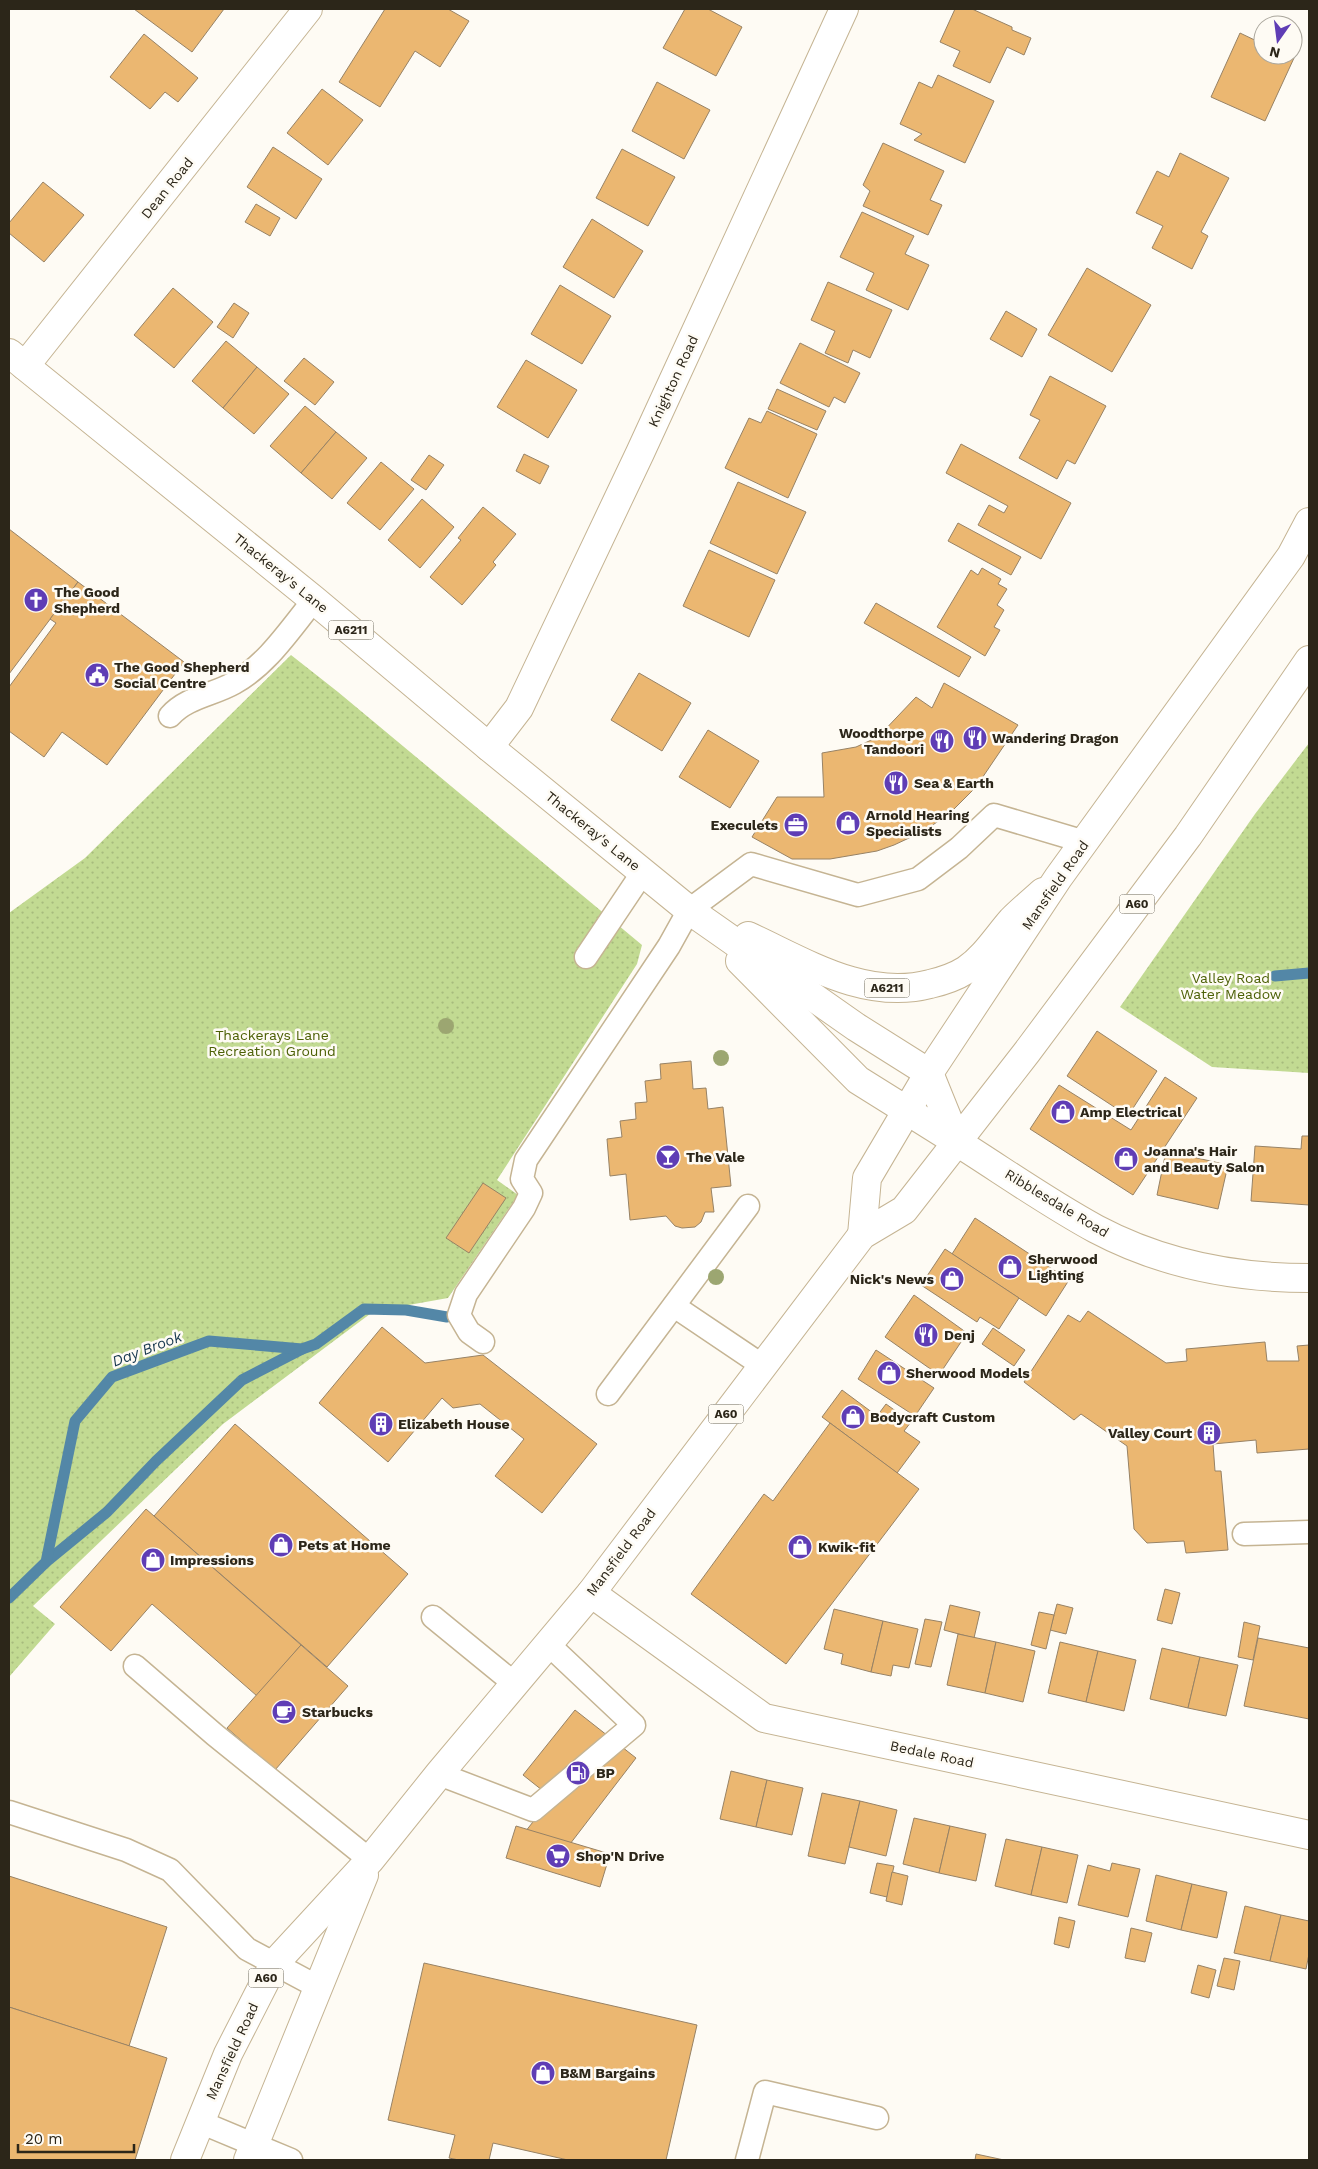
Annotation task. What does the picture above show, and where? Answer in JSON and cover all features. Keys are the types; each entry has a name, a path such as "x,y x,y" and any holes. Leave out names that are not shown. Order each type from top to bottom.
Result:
{"main road":[{"name":"Dean Road","path":"17,360 308,9"},
{"name":"Knighton Road","path":"489,747 519,708 636,462 844,9"},
{"name":"Thackeray's Lane","path":"17,360 314,600 489,747 689,910 856,1027 929,1073"},
{"name":"Mansfield Road","path":"862,1235 867,1178 929,1073 1058,878 1300,547 1309,522"},
{"name":"Mansfield Road","path":"185,2160 228,2054 274,1964 370,1860 590,1592 862,1235 904,1210 1043,1032 1188,836 1309,660"},
{"name":"Thackeray's Lane","path":"689,910 834,976 873,987 901,989 948,980 966,970 992,945 1012,920 1058,878"},
{"name":"Thackeray's Lane","path":"689,910 858,1080 906,1110"},
{"path":"929,1073 957,1142"},
{"name":"Ribblesdale Road","path":"906,1110 1096,1229 1141,1249 1188,1264 1239,1275 1309,1278"},
{"name":"Bedale Road","path":"590,1592 764,1718 1309,1836"},
{"name":"Mansfield Road","path":"252,2152 370,1860"}],"lane":[{"path":"170,716 186,702 234,683 253,670 270,654 314,600"},
{"path":"483,1342 469,1332 459,1315 466,1294 524,1208 531,1193 522,1179 526,1160 669,946 689,910 751,864 858,895 918,879 959,848 994,814 1085,842"},
{"path":"586,957 643,872"},
{"path":"608,1394 748,1206"},
{"path":"674,1306 763,1366"},
{"path":"1244,1534 1309,1532"},
{"path":"433,1617 515,1684"},
{"path":"439,1774 533,1810 634,1725 548,1644"},
{"path":"134,1666 243,1758 370,1860"},
{"path":"9,1812 126,1850 170,1870 247,1949 318,1987"},
{"path":"747,2160 765,2092 877,2118"},
{"path":"200,2122 252,2152 291,2160"}],"green space":[{"name":"Thackerays Lane Recreation Ground","path":"291,655 642,945 637,964 497,1180 518,1195 448,1298 386,1309 378,1308 223,1424 33,1606 55,1624 9,1677 9,913 85,858"},
{"name":"Valley Road Water Meadow","path":"1309,743 1309,1073 1212,1067 1120,1007 1255,814"}],"building":[{"path":"134,9 224,9 192,52"},
{"path":"385,9 448,9 469,21 440,67 415,51 380,107 339,82"},
{"path":"685,9 708,9 742,27 716,76 663,48"},
{"path":"955,9 972,9 1031,38 1024,55 1007,47 990,83 953,66 960,51 940,42"},
{"path":"1240,33 1253,39 1253,65 1291,65 1265,121 1211,97"},
{"path":"144,34 198,78 178,102 165,92 150,109 110,77"},
{"path":"938,75 994,101 965,163 914,140 922,134 900,124 919,82 932,88"},
{"path":"657,82 710,110 684,159 632,131"},
{"path":"322,89 363,120 328,165 287,133"},
{"path":"883,143 944,171 930,200 942,205 928,235 863,206 870,191 863,185"},
{"path":"273,147 322,179 296,219 247,187"},
{"path":"622,149 675,177 648,226 596,198"},
{"path":"1180,153 1229,178 1201,232 1208,236 1192,269 1152,248 1163,226 1136,213 1157,171 1169,177"},
{"path":"43,182 84,215 44,262 9,233 9,223"},
{"path":"256,204 280,218 270,236 245,222"},
{"path":"862,212 914,236 905,254 929,265 908,310 866,290 874,273 840,257"},
{"path":"592,219 643,251 614,298 563,267"},
{"path":"1087,268 1151,305 1112,372 1048,335"},
{"path":"828,282 892,310 870,358 853,350 848,363 825,353 835,331 811,320"},
{"path":"560,285 611,316 582,364 531,334"},
{"path":"173,288 213,322 174,368 134,335"},
{"path":"234,303 249,313 233,338 217,327"},
{"path":"1006,311 1037,329 1022,357 990,339"},
{"path":"226,341 257,367 223,408 192,381"},
{"path":"800,343 860,373 845,403 834,397 829,407 780,383"},
{"path":"304,358 334,382 315,405 284,381"},
{"path":"526,360 577,390 548,438 497,407"},
{"path":"257,367 289,394 254,434 223,408"},
{"path":"1050,376 1106,406 1075,464 1067,460 1057,479 1019,458 1040,420 1030,415"},
{"path":"777,389 826,411 817,430 768,409"},
{"path":"305,406 336,432 301,473 270,446"},
{"path":"767,411 817,434 788,498 725,468 749,418 761,423"},
{"path":"336,432 367,458 332,499 301,473"},
{"path":"961,444 1071,503 1041,559 978,525 989,505 1004,513 1008,506 946,473"},
{"path":"524,454 549,466 540,484 516,471"},
{"path":"429,455 444,465 426,490 411,480"},
{"path":"381,462 414,489 380,530 347,503"},
{"path":"738,482 806,512 777,574 710,543"},
{"path":"422,499 454,527 420,568 388,540"},
{"path":"483,507 516,534 493,562 496,565 462,605 430,577 461,540 458,538"},
{"path":"958,523 1021,557 1011,575 948,541"},
{"name":"The Good Shepherd","path":"9,529 78,582 9,674"},
{"path":"709,550 775,580 749,637 683,606"},
{"path":"982,568 1001,579 998,584 1007,589 997,605 1004,610 994,627 1000,630 985,656 937,627 971,570 978,575"},
{"name":"The Good Shepherd Social Centre","path":"78,582 184,662 107,765 62,732 44,757 9,731 9,687 56,623 50,619"},
{"path":"876,603 971,657 959,677 864,623"},
{"path":"639,673 691,703 662,751 611,720"},
{"path":"944,683 1018,725 976,787 950,813 924,831 894,845 877,851 830,859 792,859 752,837 777,797 824,797 822,753 856,747 878,737 916,697 932,708"},
{"path":"708,730 759,761 730,808 679,777"},
{"path":"1097,1031 1157,1071 1128,1116 1067,1076"},
{"name":"The Vale","path":"691,1061 693,1089 706,1088 708,1109 723,1107 731,1186 711,1188 714,1212 705,1212 701,1222 695,1227 682,1228 675,1226 666,1216 630,1220 626,1174 610,1176 607,1139 622,1137 620,1121 636,1119 635,1103 647,1102 645,1081 661,1079 660,1064"},
{"path":"1165,1077 1197,1098 1133,1195 1030,1129 1059,1085 1131,1130"},
{"path":"1302,1136 1309,1136 1309,1205 1251,1201 1255,1146 1301,1149"},
{"path":"1166,1151 1228,1165 1218,1209 1157,1195"},
{"path":"483,1183 506,1198 469,1253 446,1238"},
{"name":"Sherwood Lighting","path":"975,1218 1069,1280 1046,1316 952,1254"},
{"path":"945,1249 1019,1298 999,1329 980,1317 977,1322 921,1285"},
{"name":"Denj","path":"914,1295 967,1333 939,1375 885,1337"},
{"name":"Valley Court","path":"1088,1311 1166,1363 1187,1361 1186,1349 1265,1342 1267,1361 1299,1361 1297,1346 1309,1345 1309,1449 1257,1453 1256,1440 1213,1444 1215,1471 1221,1471 1228,1550 1186,1553 1184,1541 1147,1543 1134,1529 1127,1446 1081,1414 1074,1420 1024,1382 1068,1315 1080,1322"},
{"name":"Elizabeth House","path":"382,1327 425,1363 483,1355 597,1444 542,1513 495,1476 524,1439 480,1404 453,1408 442,1398 388,1462 319,1403"},
{"path":"993,1328 1025,1350 1014,1366 982,1344"},
{"path":"876,1350 934,1388 915,1416 858,1379"},
{"path":"842,1390 877,1416 886,1404 911,1422 904,1431 920,1442 897,1473 822,1417"},
{"name":"Kwik-fit","path":"830,1423 919,1489 786,1664 691,1594 764,1494 773,1501"},
{"name":"Pets at Home","path":"235,1424 408,1574 327,1667 154,1516"},
{"name":"Impressions","path":"146,1509 301,1645 257,1696 152,1604 111,1651 60,1607"},
{"path":"1165,1589 1180,1593 1172,1624 1157,1620"},
{"path":"1057,1604 1073,1608 1066,1634 1050,1630"},
{"path":"950,1605 980,1612 974,1638 944,1630"},
{"path":"834,1609 883,1621 871,1672 841,1664 843,1654 824,1649"},
{"path":"1039,1612 1054,1615 1046,1649 1031,1645"},
{"path":"925,1619 942,1622 931,1667 915,1664"},
{"path":"883,1621 918,1629 909,1668 893,1665 891,1676 871,1672"},
{"path":"1244,1622 1260,1626 1253,1660 1238,1657"},
{"path":"958,1634 996,1642 985,1693 947,1685"},
{"path":"1258,1638 1309,1648 1309,1719 1244,1706"},
{"path":"996,1642 1035,1651 1023,1702 985,1693"},
{"path":"1060,1642 1098,1651 1086,1702 1048,1693"},
{"name":"Starbucks","path":"301,1645 348,1686 275,1770 227,1728"},
{"path":"1162,1648 1200,1657 1188,1708 1150,1699"},
{"path":"1098,1651 1136,1660 1124,1711 1086,1702"},
{"path":"1200,1657 1238,1665 1226,1716 1188,1708"},
{"path":"575,1710 636,1758 570,1844 525,1832 552,1798 523,1775"},
{"path":"731,1771 767,1780 756,1827 720,1819"},
{"path":"767,1780 803,1788 792,1835 756,1827"},
{"path":"822,1793 860,1801 845,1864 808,1856"},
{"path":"860,1801 897,1810 886,1856 849,1847"},
{"path":"914,1818 950,1826 939,1873 903,1864"},
{"name":"Shop'N Drive","path":"516,1826 610,1854 600,1887 506,1858"},
{"path":"950,1826 986,1834 976,1881 939,1873"},
{"path":"1006,1839 1042,1847 1031,1895 995,1886"},
{"path":"1042,1847 1078,1855 1067,1903 1031,1895"},
{"path":"877,1863 894,1866 887,1897 870,1893"},
{"path":"1112,1863 1140,1869 1128,1917 1078,1905 1088,1865 1110,1871"},
{"path":"892,1872 908,1876 902,1905 886,1901"},
{"path":"1156,1875 1192,1884 1181,1930 1146,1921"},
{"path":"9,1876 167,1927 129,2046 9,2007"},
{"path":"1192,1884 1227,1892 1217,1938 1181,1930"},
{"path":"1245,1906 1281,1915 1270,1961 1234,1953"},
{"path":"1281,1915 1309,1921 1309,1954 1306,1969 1270,1961"},
{"path":"1059,1917 1075,1921 1069,1948 1054,1944"},
{"path":"1131,1928 1152,1933 1145,1962 1125,1958"},
{"path":"1224,1958 1240,1961 1234,1990 1217,1986"},
{"name":"B&M Bargains","path":"424,1963 697,2025 666,2160 568,2160 493,2143 489,2160 459,2160 449,2158 455,2135 388,2120"},
{"path":"1198,1965 1216,1970 1209,1998 1191,1993"},
{"path":"9,2007 167,2058 135,2160 9,2160"},
{"path":"976,2154 1004,2160 975,2160"}],"waterway":[{"name":"Day Brook","path":"1275,976 1309,973"},
{"name":"Day Brook","path":"9,1598 46,1562 75,1421 112,1377 209,1341 302,1349 316,1344 364,1309 406,1310 447,1317"},
{"name":"Day Brook","path":"46,1562 107,1512 156,1461 242,1380 302,1349"}],"place":[{"name":"The Good Shepherd","path":"36,600"},
{"name":"The Good Shepherd Social Centre","path":"97,675"},
{"name":"Wandering Dragon","path":"975,738"},
{"name":"Woodthorpe Tandoori","path":"942,741"},
{"name":"Sea & Earth","path":"896,783"},
{"name":"Arnold Hearing Specialists","path":"848,823"},
{"name":"Execulets","path":"796,825"},
{"name":"Amp Electrical","path":"1063,1112"},
{"name":"The Vale","path":"668,1157"},
{"name":"Joanna's Hair and Beauty Salon","path":"1126,1159"},
{"name":"Sherwood Lighting","path":"1010,1267"},
{"name":"Nick's News","path":"952,1279"},
{"name":"Denj","path":"926,1335"},
{"name":"Sherwood Models","path":"889,1373"},
{"name":"Bodycraft Custom","path":"853,1417"},
{"name":"Elizabeth House","path":"381,1424"},
{"name":"Valley Court","path":"1209,1433"},
{"name":"Pets at Home","path":"281,1545"},
{"name":"Kwik-fit","path":"800,1547"},
{"name":"Impressions","path":"153,1560"},
{"name":"Starbucks","path":"284,1712"},
{"name":"BP","path":"578,1773"},
{"name":"Shop'N Drive","path":"558,1856"},
{"name":"B&M Bargains","path":"543,2073"}]}
